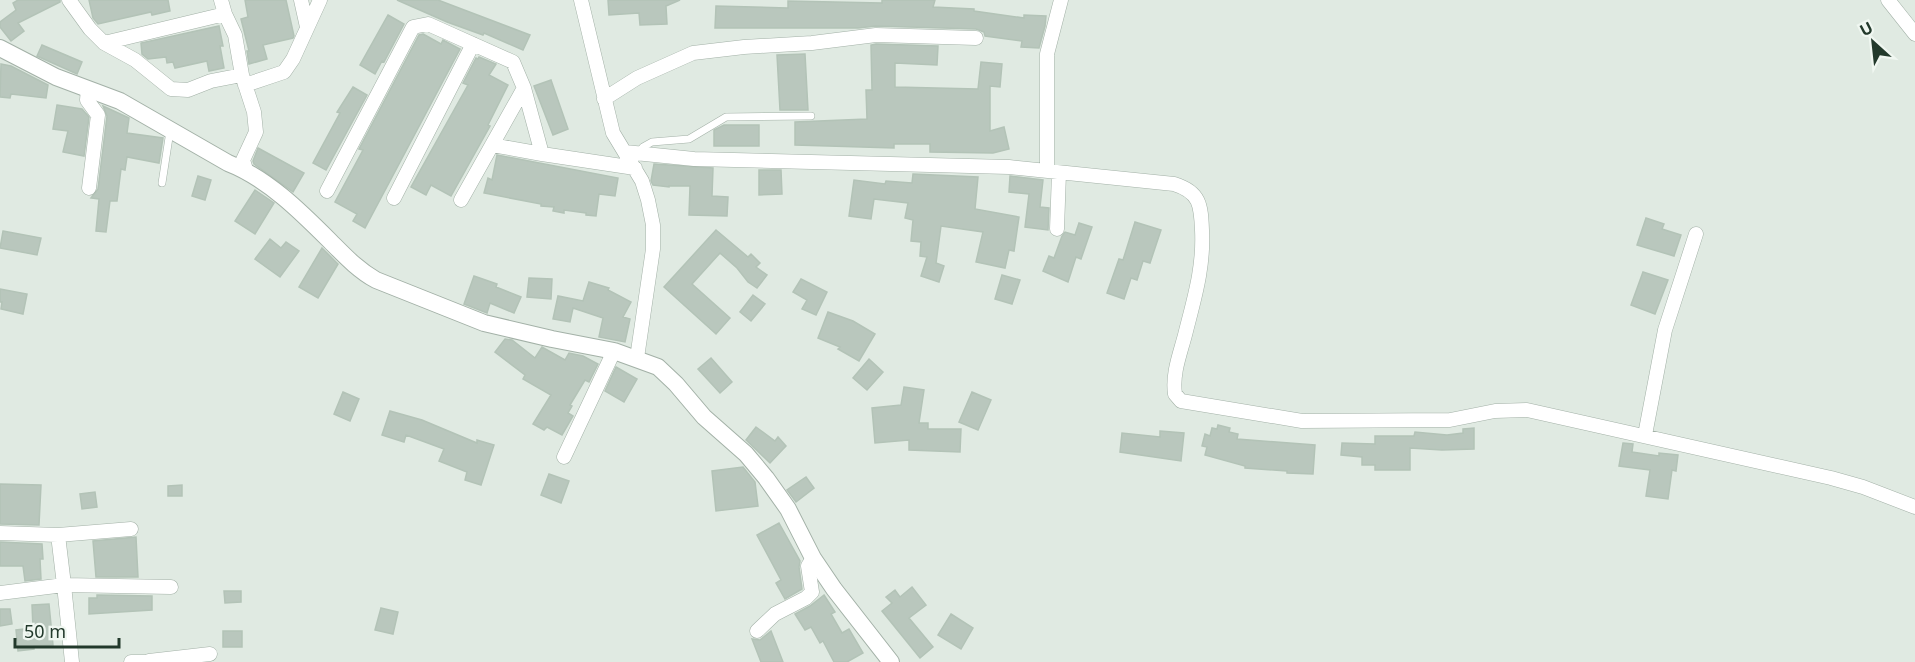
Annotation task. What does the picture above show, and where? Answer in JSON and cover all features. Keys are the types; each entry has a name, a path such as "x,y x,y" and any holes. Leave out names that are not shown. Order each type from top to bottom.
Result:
{"street":[{"path":"69,0 90,29 104,43 135,60 171,89 188,90 211,81 244,80 284,72 293,59 320,0"},
{"path":"221,0 235,35 244,80 254,112 256,132 243,160 246,170"},
{"path":"301,0 307,27"},
{"path":"580,0 612,133 631,153 634,168 642,181 648,200 652,225 652,260 637,358"},
{"path":"1057,229 1047,54 1061,0"},
{"path":"1888,0 1915,34"},
{"path":"104,43 225,14"},
{"path":"327,191 413,27 428,24 513,62 524,88 542,154"},
{"path":"604,99 637,78 693,53 876,35 976,38"},
{"path":"394,198 473,44"},
{"path":"0,48 56,77 120,101 228,163 246,170 301,214 363,273 376,280 483,323 614,351 658,367 704,417 746,454 788,509 813,558 834,589 891,662"},
{"path":"461,200 524,88"},
{"path":"88,89 87,100 98,115 89,188"},
{"path":"492,146 634,168"},
{"path":"631,153 694,159 1009,167 1174,184 1187,188 1197,198 1201,211 1203,252 1199,280 1176,370 1175,394 1181,401 1302,421 1450,420 1495,411 1517,410 1645,435 1831,478 1863,487 1915,507"},
{"path":"1645,435 1665,330 1696,234"},
{"path":"564,457 614,351"},
{"path":"0,533 58,535 131,529"},
{"path":"58,535 72,662"},
{"path":"757,632 775,614 812,592 808,566 813,558"},
{"path":"0,593 63,585 171,587"},
{"path":"132,662 210,654"}],"lane":[{"path":"631,153 652,142 689,139 726,117 811,116"},
{"path":"162,183 170,129"}],"building":[{"path":"18,0 60,0 60,2 18,23 24,31 11,41 0,27 0,22 16,10 13,3"},
{"path":"89,0 168,0 170,11 152,15 151,12 98,24 93,18"},
{"path":"245,0 286,0 294,36 263,45 267,59 249,64 247,51 249,51 241,19 248,17"},
{"path":"397,0 438,0 530,35 523,50 484,33 483,35 447,22"},
{"path":"608,0 680,0 666,6 667,24 640,25 639,13 609,15"},
{"path":"882,0 935,0 933,7 974,9 974,11 1024,18 1024,15 1046,16 1045,26 1039,48 1021,47 1022,41 985,36 984,32 976,29 876,26 715,28 716,6 788,8 788,1 882,3"},
{"path":"388,15 404,24 375,74 360,65"},
{"path":"219,26 224,68 209,71 207,61 175,68 173,62 167,63 166,57 148,59 142,54 141,43"},
{"path":"423,34 441,44 443,40 460,49 365,228 353,221 357,214 335,202 363,150 359,149 419,35"},
{"path":"42,45 82,62 77,74 37,56"},
{"path":"871,45 938,46 937,65 895,63 895,87 978,89 981,62 1002,64 1000,87 990,86 990,131 1004,127 1009,149 993,153 930,152 930,144 894,144 894,148 795,145 795,122 867,119 866,90 872,90"},
{"path":"805,54 808,110 780,110 777,55"},
{"path":"479,57 496,64 489,75 508,85 488,125 490,126 451,196 431,185 426,195 411,187 468,85 463,83 476,58"},
{"path":"1,64 11,66 48,85 46,98 11,94 10,98 0,97"},
{"path":"551,80 568,129 553,135 534,86"},
{"path":"353,87 367,95 326,170 313,163 340,113 337,112"},
{"path":"57,105 82,109 89,117 84,156 63,152 68,131 53,129"},
{"path":"103,106 129,118 127,133 163,138 159,163 127,157 125,170 121,169 117,201 110,201 106,232 96,231 99,199 91,198 98,189 107,116"},
{"path":"724,125 759,125 759,146 714,146 714,130"},
{"path":"258,148 304,173 293,192 254,164"},
{"path":"497,155 618,178 615,196 599,194 596,216 564,210 564,213 553,211 554,207 484,193 488,178 492,180"},
{"path":"654,164 713,168 712,196 728,197 727,216 689,215 690,186 653,185 651,181"},
{"path":"759,170 781,170 782,194 759,195"},
{"path":"913,174 978,177 975,209 1019,217 1014,251 1009,250 1005,268 976,262 983,232 941,226 936,263 944,266 939,282 921,276 927,257 920,256 921,242 911,241 913,220 905,218 908,203 874,199 871,219 849,216 854,180 885,184 886,181 912,183"},
{"path":"198,176 211,180 205,200 192,196"},
{"path":"1010,176 1043,180 1040,207 1049,208 1048,230 1025,227 1029,194 1009,192"},
{"path":"255,190 274,203 255,234 235,221"},
{"path":"1646,218 1664,224 1662,229 1681,235 1674,256 1637,245"},
{"path":"1135,222 1161,230 1150,263 1143,261 1137,280 1131,278 1124,299 1107,293 1119,259 1123,260"},
{"path":"1079,223 1092,227 1081,259 1076,257 1068,282 1043,271 1049,256 1054,258 1065,232 1075,235"},
{"path":"716,230 748,257 751,254 760,263 756,267 767,275 757,288 748,282 737,268 720,253 692,284 730,318 716,334 664,287"},
{"path":"3,231 41,238 37,255 0,248"},
{"path":"270,239 281,248 286,242 299,251 280,277 255,259"},
{"path":"322,248 338,264 318,298 299,287"},
{"path":"1643,272 1668,280 1655,314 1631,305"},
{"path":"1002,275 1020,280 1012,304 995,299"},
{"path":"474,276 497,284 496,287 521,297 514,313 490,303 487,313 464,304"},
{"path":"529,278 552,279 551,299 527,297"},
{"path":"801,279 827,292 816,315 802,309 807,300 793,292"},
{"path":"589,282 609,288 608,290 631,302 623,317 630,319 625,342 599,337 603,318 573,308 570,322 553,319 558,296 583,301"},
{"path":"0,289 27,294 23,314 1,309"},
{"path":"753,295 765,304 751,321 740,312"},
{"path":"828,312 853,321 875,334 859,361 838,349 840,347 818,338"},
{"path":"505,339 512,340 535,358 542,347 565,360 569,353 583,356 598,364 589,382 585,380 570,405 572,406 568,413 573,416 562,435 547,427 544,430 533,424 551,395 523,379 525,375 495,352"},
{"path":"711,358 732,382 720,393 698,369"},
{"path":"869,359 883,372 867,390 853,378"},
{"path":"616,367 637,379 624,402 605,391"},
{"path":"904,387 924,390 919,423 928,423 928,429 961,429 960,452 909,450 909,440 875,443 872,408 901,405"},
{"path":"343,392 359,399 350,421 334,414"},
{"path":"972,392 991,400 978,430 959,422"},
{"path":"390,411 422,420 477,443 477,440 494,445 481,485 465,480 467,472 439,461 444,449 406,435 404,442 382,435"},
{"path":"1218,425 1230,428 1229,432 1238,434 1237,439 1315,445 1313,474 1245,468 1245,466 1205,455 1207,447 1202,446 1205,434 1210,436 1212,428 1217,429"},
{"path":"756,427 775,441 778,437 786,446 770,463 746,440"},
{"path":"1474,428 1474,449 1410,448 1410,470 1375,470 1375,465 1362,465 1362,457 1341,455 1342,443 1375,444 1375,436 1414,436 1415,432 1447,435 1463,433 1463,429"},
{"path":"1160,431 1184,433 1181,461 1120,452 1122,433 1160,437"},
{"path":"1623,443 1633,444 1632,452 1659,456 1659,453 1678,455 1676,471 1672,470 1668,499 1646,496 1650,470 1619,466"},
{"path":"743,467 755,482 758,506 716,511 712,471"},
{"path":"549,474 569,481 561,503 541,495"},
{"path":"806,477 814,488 796,502 787,490"},
{"path":"0,484 41,485 39,525 0,524"},
{"path":"182,485 182,496 168,496 168,486"},
{"path":"95,492 97,507 82,509 80,494"},
{"path":"779,523 800,561 802,589 785,599 776,583 781,580 757,535"},
{"path":"136,537 138,577 96,577 93,541"},
{"path":"0,542 42,544 41,579 25,581 23,566 0,566"},
{"path":"912,587 926,605 909,618 933,647 920,658 882,611 892,603 886,597 895,590 900,597"},
{"path":"224,591 241,591 241,602 225,603"},
{"path":"97,595 152,596 152,610 89,614 89,598 97,598"},
{"path":"824,595 835,612 831,614 842,633 849,629 863,653 847,662 834,662 823,641 820,643 811,627 805,630 795,614"},
{"path":"49,604 53,645 34,646 34,649 18,651 16,630 33,628 32,605"},
{"path":"381,608 398,612 393,634 375,630"},
{"path":"0,609 10,609 12,624 0,626"},
{"path":"951,614 973,628 961,649 938,635"},
{"path":"223,631 242,631 242,647 223,647"},
{"path":"771,631 783,662 761,662 752,639 760,640"}]}
